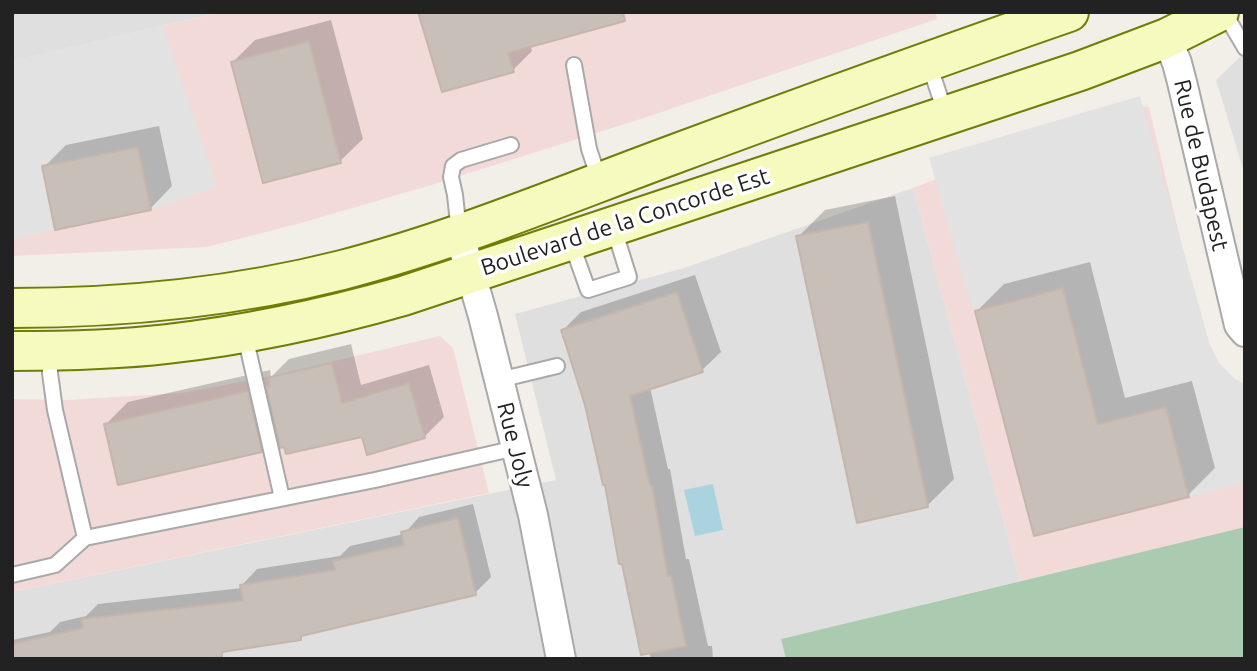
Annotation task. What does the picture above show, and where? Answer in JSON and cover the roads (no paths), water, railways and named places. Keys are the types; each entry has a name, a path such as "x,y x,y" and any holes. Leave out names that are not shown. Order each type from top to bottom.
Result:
{"street":[{"name":"Boulevard de la Concorde Est","path":"12,308 78,307 208,295 281,283 364,264 459,233 1069,12"},
{"name":"Boulevard de la Concorde Est","path":"12,351 156,345 244,333 378,303 1080,71 1167,38 1222,12"},
{"name":"Rue de Budapest","path":"1167,38 1182,82 1239,325 1245,332"},
{"name":"Rue Joly","path":"459,233 533,515 561,659"}],"lane":[{"path":"1222,12 1245,48"},
{"path":"928,62 946,116"},
{"path":"574,65 589,149 600,181"},
{"path":"459,233 451,177 453,166 461,160 511,145"},
{"path":"571,241 588,290 629,277 614,227"},
{"path":"244,333 282,498"},
{"path":"50,351 55,410 85,537"},
{"path":"499,380 557,366"},
{"path":"12,575 55,565 85,537 387,477 516,448"}],"water":[{"path":"713,484 723,530 695,536 684,490"}]}
